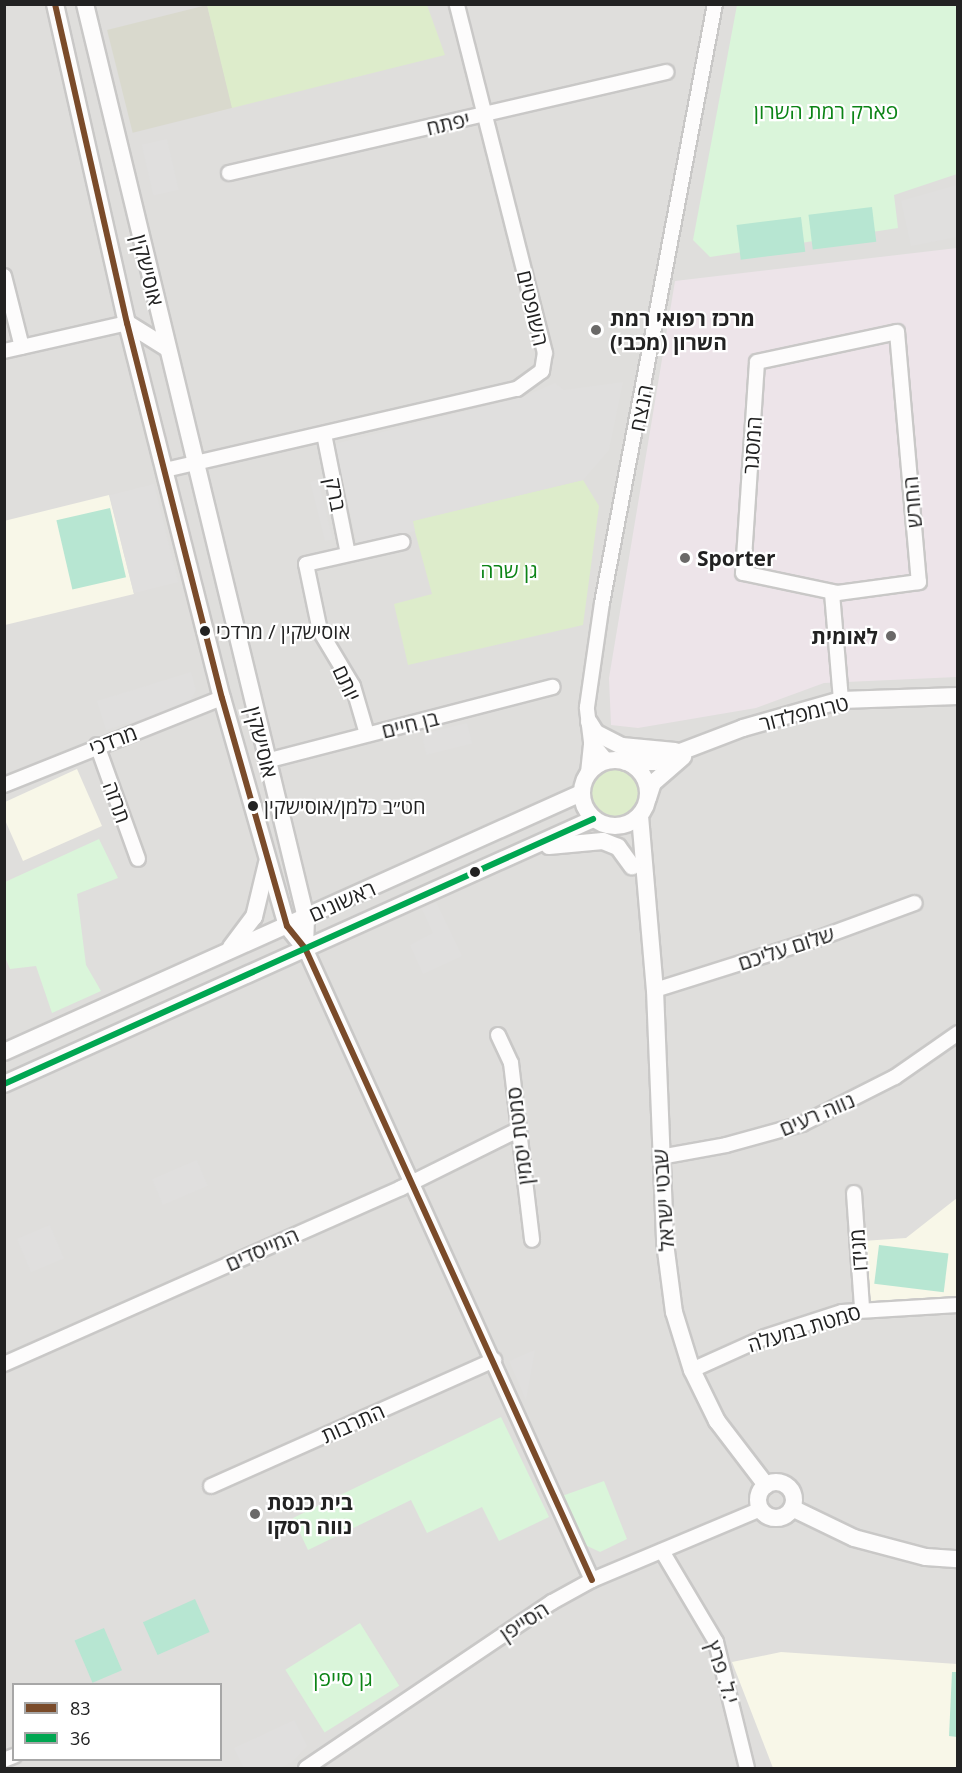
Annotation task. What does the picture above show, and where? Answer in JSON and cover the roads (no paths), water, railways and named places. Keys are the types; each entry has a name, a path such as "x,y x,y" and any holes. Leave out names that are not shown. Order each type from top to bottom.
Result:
{"street":[{"name":"אוסישקין","path":"55,4 127,323 222,698 287,926 305,948"},
{"name":"אוסישקין","path":"85,4 266,761 306,918 305,948"},
{"name":"השופטים","path":"165,470 517,389 542,371 545,353 457,4"},
{"name":"הנצח","path":"588,773 591,742 587,707 602,603 715,4"},
{"name":"יפתח","path":"229,173 666,72"},
{"path":"4,276 22,347"},
{"path":"4,351 127,323 167,348"},
{"name":"החרש","path":"835,596 919,582 897,332"},
{"name":"המסגר","path":"835,596 743,573 757,362 897,332"},
{"name":"ברק","path":"324,434 348,554"},
{"path":"348,554 403,542"},
{"name":"יותם","path":"348,554 306,564 320,631 353,686 367,734"},
{"path":"835,596 841,700"},
{"name":"בן חיים","path":"266,761 553,687"},
{"name":"טרומפלדור","path":"626,762 642,764 691,751 743,728 841,700 957,696"},
{"name":"מרדכי","path":"4,785 96,745 222,698"},
{"path":"589,722 596,733 622,746 691,751"},
{"path":"591,742 607,761"},
{"name":"תרזה","path":"96,745 138,859"},
{"name":"טרומפלדור","path":"648,798 653,783 691,751"},
{"path":"607,761 626,762 644,777 648,798 640,816 630,823 601,823 583,804 581,793 588,773 607,761"},
{"name":"ראשונים","path":"4,1052 581,793"},
{"name":"שבטי ישראל","path":"640,816 655,990 660,1157 674,1312 692,1370 717,1421 766,1485"},
{"name":"ראשונים","path":"4,1084 519,853 601,823"},
{"name":"שבטי ישראל","path":"601,823 646,890"},
{"path":"519,853 591,839 618,848 632,866"},
{"path":"224,954 254,917 268,859"},
{"name":"שלום עליכם","path":"655,990 817,939 915,903"},
{"path":"305,948 414,1182 592,1580"},
{"name":"נווה רעים","path":"660,1157 726,1146 802,1124 895,1077 957,1033"},
{"name":"סמטת יסמין","path":"498,1035 511,1063 532,1240"},
{"name":"המייסדים","path":"4,1364 414,1182 518,1130"},
{"name":"מגידו","path":"854,1193 862,1308"},
{"name":"סמטת במעלה","path":"692,1370 765,1336 862,1308 957,1305"},
{"name":"התרבות","path":"211,1485 494,1360"},
{"path":"777,1482 786,1485 794,1497 792,1508 777,1518 760,1509 759,1495 766,1485 777,1482"},
{"path":"792,1508 854,1538 926,1557 957,1559"},
{"name":"הסייפן","path":"306,1768 543,1608 592,1580 760,1509"},
{"name":"י.ל. פרץ","path":"662,1551 716,1642 747,1768"},
{"path":"4,1761 8,1768"}],"place":[{"name":"מרכז רפואי רמת השרון (מכבי)","path":"596,330"},
{"name":"Sporter","path":"685,558"},
{"name":"אוסישקין / מרדכי","path":"205,631"},
{"name":"לאומית","path":"891,636"},
{"name":"חט״ב כלמן/אוסישקין","path":"253,806"},
{"name":"בית כנסת נווה רסקו","path":"255,1514"}],"park label":[{"name":"פארק רמת השרון","path":"826,111"},
{"name":"גן שרה","path":"509,570"},
{"name":"גן סייפן","path":"343,1678"}]}
